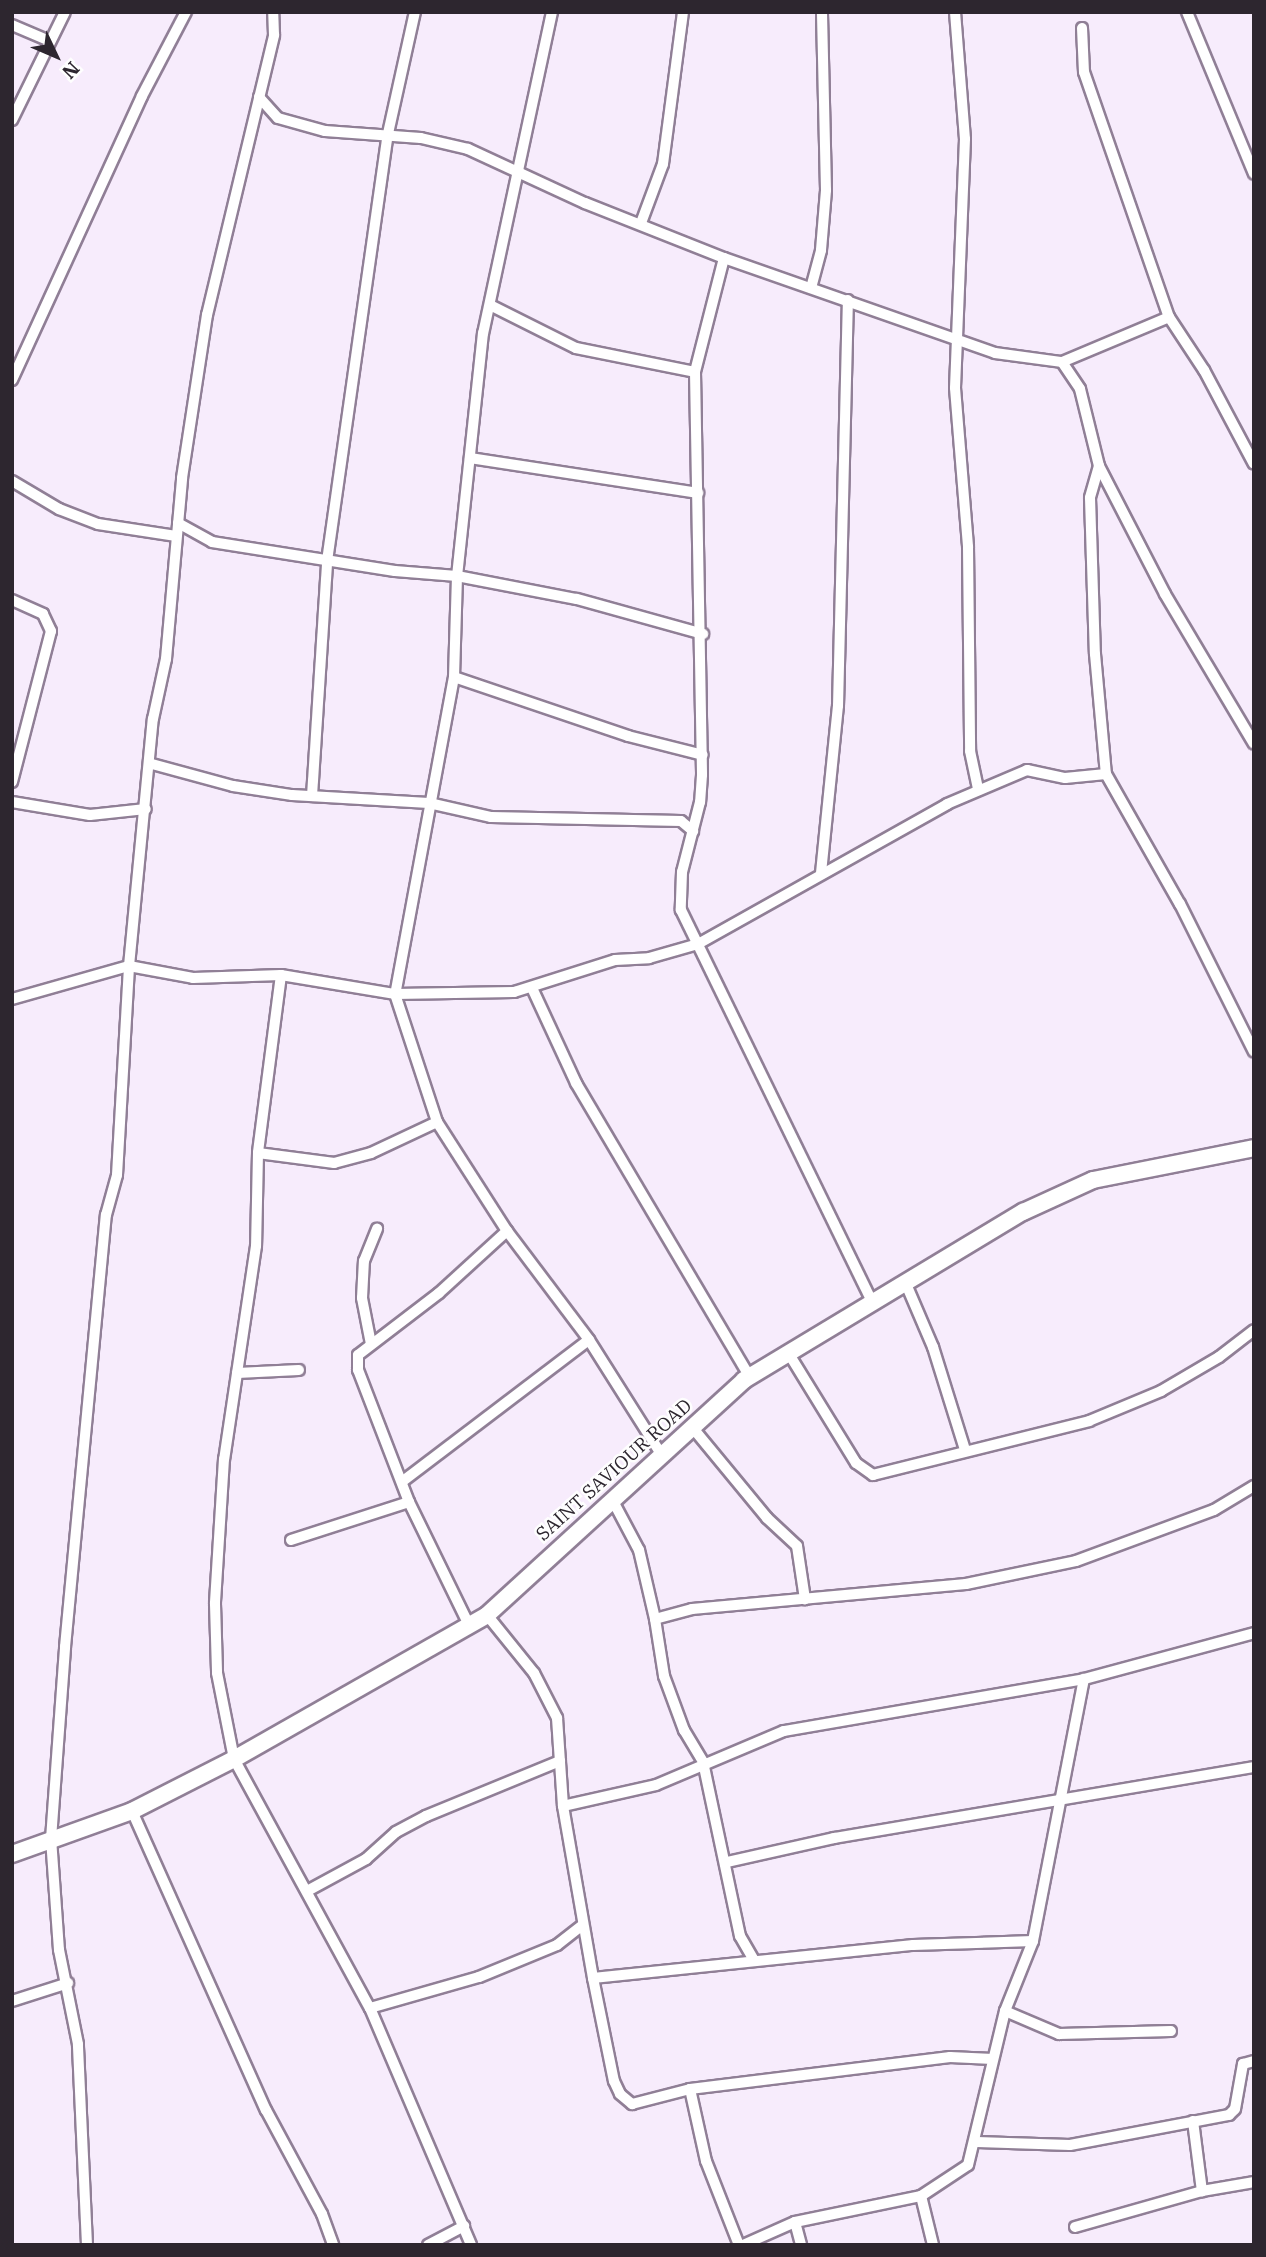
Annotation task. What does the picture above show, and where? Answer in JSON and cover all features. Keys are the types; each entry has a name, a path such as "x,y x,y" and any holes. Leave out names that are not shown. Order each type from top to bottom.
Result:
{"street":[{"path":"12,120 48,40 65,12"},
{"path":"12,380 142,96 186,12"},
{"path":"87,2245 86,2152 68,1983 59,1950 51,1839 82,1446 106,1215 117,1175 129,966 152,764 153,719 166,659 178,523 207,315 274,35 273,12"},
{"path":"312,796 327,561 387,138 415,12"},
{"path":"552,12 490,305 457,576 454,677 429,803 412,919 395,993 437,1122 507,1231 589,1340 661,1454"},
{"path":"641,223 663,164 683,12"},
{"path":"811,288 821,250 826,191 822,12"},
{"path":"955,12 965,139 960,341 955,388 968,548 968,709 978,790"},
{"path":"1187,12 1254,174"},
{"path":"12,25 48,40"},
{"path":"1082,28 1084,72 1169,317 1205,370 1254,464"},
{"path":"258,97 278,118 325,131 443,142 517,170 585,203 724,258 995,353 1062,362 1169,317"},
{"path":"724,258 695,372 703,634 699,692 703,755 701,802 682,872 681,910 873,1304"},
{"path":"821,873 838,706 848,300"},
{"path":"490,305 576,348 695,372"},
{"path":"1062,362 1080,389 1099,466 1164,594 1254,744"},
{"path":"470,458 698,494"},
{"path":"1099,466 1090,498 1095,654 1106,774 1180,904 1254,1052"},
{"path":"12,481 59,509 98,524 177,536"},
{"path":"178,523 212,542 327,561 457,576 577,599 703,634"},
{"path":"12,600 43,614 51,631 12,782"},
{"path":"454,677 628,736 703,755"},
{"path":"152,764 233,786 312,796 429,803 492,817 681,821 693,831"},
{"path":"12,999 129,966 194,978 281,975 395,993 487,996 532,988 615,960 649,958 698,944 821,873 978,790 1027,770 1065,778 1106,774"},
{"path":"12,802 90,815 146,809"},
{"path":"281,975 258,1153 256,1245 224,1459 215,1604 217,1673 234,1759 309,1890 370,2008 471,2245"},
{"path":"532,988 576,1083 750,1377"},
{"path":"258,1153 334,1163 371,1153 437,1122"},
{"name":"SAINT SAVIOUR ROAD","path":"12,1853 132,1811 234,1759 487,1615 614,1503 661,1454 750,1377 1060,1192 1093,1180 1254,1148"},
{"path":"371,1344 362,1298 364,1273 377,1229"},
{"path":"469,1625 409,1502 358,1370 358,1355 439,1293 507,1231"},
{"path":"906,1284 933,1347 965,1450"},
{"path":"789,1354 867,1474 1089,1421 1161,1391 1219,1357 1254,1330"},
{"path":"402,1481 589,1340"},
{"path":"237,1373 299,1370"},
{"path":"692,1426 767,1518 797,1546 805,1599"},
{"path":"655,1619 692,1609 966,1584 1076,1561 1214,1510 1254,1486"},
{"path":"290,1540 409,1502"},
{"path":"614,1503 639,1550 655,1619 664,1676 684,1730 703,1762 727,1862 740,1936 754,1960"},
{"path":"487,1615 534,1673 557,1718 563,1806 593,1978 620,2094 638,2105 690,2088 950,2057 993,2059"},
{"path":"563,1806 656,1785 703,1762 784,1731 1084,1679 1254,1633"},
{"path":"690,2088 706,2161 741,2245 795,2222 921,2196 968,2165 977,2142 1005,2011 1033,1941 1058,1800 1084,1679"},
{"path":"309,1890 366,1858 396,1832 426,1816 560,1761"},
{"path":"727,1862 834,1838 1254,1767"},
{"path":"132,1811 266,2110 322,2214 333,2245"},
{"path":"370,2008 479,1978 557,1945 583,1925"},
{"path":"593,1978 913,1945 1033,1941"},
{"path":"12,2001 68,1983"},
{"path":"1005,2011 1059,2034 1171,2031"},
{"path":"977,2142 1070,2145 1233,2112 1243,2064 1254,2061"},
{"path":"1193,2121 1202,2191"},
{"path":"1075,2227 1202,2191 1254,2182"},
{"path":"921,2196 933,2245"},
{"path":"795,2222 801,2245"},
{"path":"428,2245 464,2226"}]}
